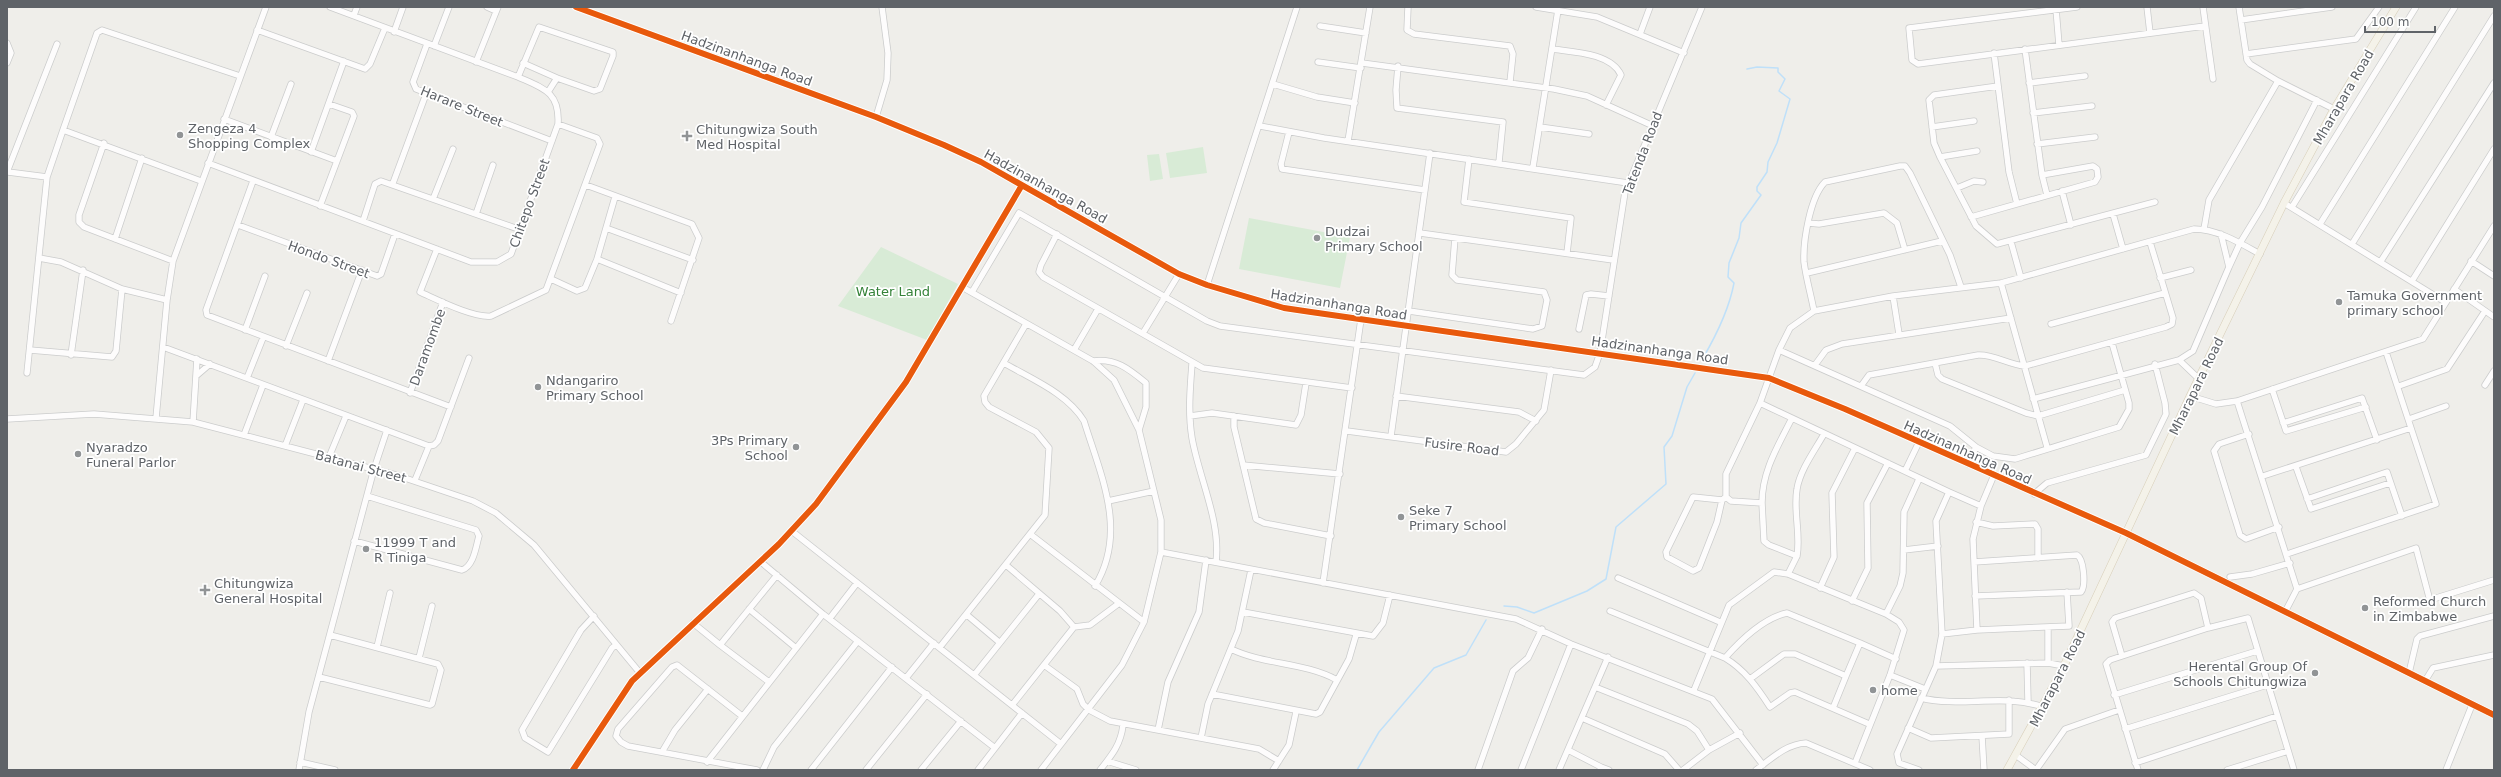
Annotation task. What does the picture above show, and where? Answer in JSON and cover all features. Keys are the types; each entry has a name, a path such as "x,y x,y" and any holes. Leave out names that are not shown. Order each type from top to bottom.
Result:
{"main road":[{"name":"Mharapara Road","path":"2007,770 2017,756 2064,666 2190,396 2284,203 2334,109 2396,7"}],"street":[{"path":"156,418 167,300 173,261 201,181 266,7"},
{"path":"330,7 518,78 548,92 557,78"},
{"path":"354,16 357,7"},
{"path":"394,32 403,7"},
{"path":"434,46 449,7"},
{"path":"476,62 497,9 487,7"},
{"name":"Hadzinanhanga Road","path":"576,7 876,117 981,162 1179,274 1207,286 1284,308 1769,378 2126,533 2494,715"},
{"path":"876,117 887,80 888,53 882,7"},
{"path":"1207,286 1260,126 1297,7"},
{"path":"1348,141 1362,65 1370,7"},
{"path":"1408,7 1407,30 1414,34 1510,46 1513,54 1510,82"},
{"path":"1536,7 1597,17 1684,53"},
{"path":"1640,34 1650,7"},
{"name":"Tatenda Road","path":"972,292 1019,214 1057,234 1207,321 1220,326 1551,370 1584,376 1595,367 1600,353 1613,260 1628,183 1684,53 1702,7"},
{"path":"2077,7 1909,28 1912,60 1918,64 2205,26"},
{"path":"2147,7 2150,33"},
{"path":"2203,7 2213,79"},
{"path":"2239,7 2246,54 2250,64 2278,81 2334,109"},
{"path":"2241,20 2332,7"},
{"path":"2246,54 2356,39 2379,7"},
{"path":"2292,207 2416,7"},
{"path":"2320,224 2455,7"},
{"path":"1533,168 1558,10"},
{"path":"2056,10 2059,45"},
{"path":"2352,244 2494,16"},
{"path":"518,78 536,28 540,26 613,52 614,56 602,88 598,90 557,78 524,63"},
{"path":"1320,26 1366,33"},
{"path":"257,30 364,68 368,67 385,28"},
{"path":"27,373 47,177 79,88 83,68 97,33 102,30 240,76"},
{"path":"7,43 11,53 7,63"},
{"path":"47,177 8,172 57,44"},
{"name":"Harare Street","path":"427,44 413,82 416,89 552,141"},
{"path":"1552,49 1585,53 1618,68 1621,75 1606,105"},
{"path":"2025,49 2037,144 2047,195"},
{"path":"1994,54 2009,172 2017,204"},
{"path":"311,152 344,61"},
{"path":"1318,62 1398,66 1545,88 1587,96 1652,125"},
{"path":"1398,66 1396,90 1397,108 1503,122 1498,162"},
{"path":"2029,83 2085,76"},
{"path":"2204,229 2209,200 2278,81"},
{"path":"2381,261 2494,83"},
{"path":"271,137 291,84"},
{"path":"1273,84 1303,93 1355,103"},
{"path":"1998,86 1931,96 1929,100 1934,143 1940,157 1976,226 1997,244 2011,242 2155,202"},
{"name":"Chitepo Street","path":"208,163 471,262 497,262 511,254 521,230 558,124 557,103 548,92"},
{"path":"393,183 426,94"},
{"path":"2033,399 2121,373 2155,364 2179,360 2193,351 2240,243 2262,207 2317,100"},
{"path":"320,206 354,116 352,112 329,104"},
{"path":"2033,113 2092,106"},
{"path":"224,119 337,161"},
{"path":"1932,127 1974,121"},
{"path":"437,249 420,292 443,302 481,316 491,316 544,292 551,279 600,147 599,140 558,124"},
{"path":"1260,126 1289,132 1498,162 1628,183"},
{"path":"1540,127 1589,134"},
{"path":"63,130 104,143 201,181"},
{"path":"1289,132 1281,164 1282,168 1286,170 1425,190"},
{"path":"2037,144 2095,137"},
{"path":"104,143 79,215 79,222 84,227 173,261"},
{"path":"433,199 453,149"},
{"path":"2412,281 2494,149"},
{"path":"1940,157 1977,151"},
{"path":"1391,436 1430,153"},
{"path":"115,239 142,158"},
{"path":"1469,159 1464,202 1571,218 1568,253"},
{"path":"476,214 493,165"},
{"path":"1814,311 1804,262 1808,223 1820,187 1825,182 1906,166 1942,241 1961,288"},
{"path":"1971,217 2095,182 2098,177 2097,169 2093,166 2042,175"},
{"path":"253,181 206,311 209,317 451,407"},
{"path":"1957,188 1974,181 1983,182"},
{"path":"362,221 377,182 393,183 433,199 521,230"},
{"path":"586,185 692,224 699,238 672,321"},
{"path":"573,770 622,694 640,673 793,532 894,400 1022,185"},
{"path":"2062,191 2071,226"},
{"path":"551,279 581,291 585,288 597,259 616,197"},
{"path":"2284,203 2381,261 2445,302"},
{"path":"1808,223 1819,224 1884,213 1897,223 1905,250"},
{"path":"2113,214 2123,249"},
{"name":"Hondo Street","path":"238,225 377,276 381,274 395,234"},
{"path":"2190,396 2216,404 2237,401 2423,339 2471,261 2492,234 2494,226"},
{"path":"606,228 693,260"},
{"path":"1762,503 1731,501 1724,499 1693,497 1666,552 1667,557 1693,571 1699,568 1717,522 1724,499 1726,474 1760,404 1779,350 1795,323 1814,311 1892,296 2002,283 2194,229 2204,229 2220,234 2260,254"},
{"path":"1420,233 1613,260"},
{"path":"1057,234 1041,265 1039,272 1043,277 1143,333 1192,364 1202,368 1352,388"},
{"path":"2220,234 2229,267"},
{"path":"1409,311 1533,329 1542,326 1547,300 1544,292 1457,280 1452,275 1455,238"},
{"path":"1806,273 1942,241"},
{"path":"2011,242 2021,278"},
{"path":"1861,386 1869,375 1985,355 2011,365 2025,366 2112,343 2172,324 2173,318 2150,242"},
{"path":"39,258 61,262 83,270 122,289 167,300"},
{"path":"597,259 681,293"},
{"path":"2471,261 2494,276"},
{"path":"71,355 83,270"},
{"path":"328,361 362,270"},
{"path":"2160,278 2191,270"},
{"path":"1143,333 1179,274"},
{"path":"245,330 265,276"},
{"path":"2002,283 2047,447"},
{"path":"962,287 1093,361 1114,380 1139,430 1161,520 1161,552 1144,622 1122,665 1089,710 1041,770"},
{"path":"30,350 108,358 114,356 122,289"},
{"path":"2454,289 2494,317"},
{"path":"286,346 307,293"},
{"path":"2051,324 2165,293"},
{"path":"1579,329 1586,296 1591,294 1608,296"},
{"path":"1892,296 1899,334"},
{"name":"Daramombe","path":"410,393 443,302"},
{"path":"1074,350 1098,309"},
{"path":"2398,386 2447,369 2485,311"},
{"path":"1815,365 1826,350 1842,344 1899,334 2011,318"},
{"path":"1323,583 1347,431 1361,319"},
{"path":"940,647 1006,566 1045,515 1049,448 1036,432 985,402 984,396 1026,324"},
{"path":"248,378 263,338"},
{"path":"1779,350 1950,426 1976,447 1993,456 2015,459 2047,447 2120,427 2129,409 2121,373 2112,343"},
{"path":"163,347 428,446 434,445 438,441 469,358"},
{"path":"2287,554 2436,504 2386,352"},
{"path":"193,422 197,359"},
{"path":"1093,361 1107,360 1129,369 1146,383 1146,407 1139,430"},
{"path":"2179,360 2199,379"},
{"path":"1004,363 1058,394 1077,409 1084,421 1108,501 1112,536 1104,571 1095,586"},
{"path":"1935,363 1938,375 1942,378 2026,414 2038,416 2125,390"},
{"path":"196,376 210,364"},
{"path":"1192,364 1190,416 1192,439 1216,537 1218,548 1216,562"},
{"path":"2034,494 2047,483 2146,455 2166,414 2165,403 2155,364"},
{"name":"Fusire Road","path":"1347,431 1506,452 1516,444 1536,421 1547,403 1551,370"},
{"path":"2485,385 2494,371"},
{"path":"1190,416 1212,413 1296,425 1301,415 1306,383"},
{"path":"244,435 263,385"},
{"path":"2272,389 2283,423 2288,431 2366,407"},
{"path":"1396,396 1519,412 1536,421"},
{"path":"2283,423 2360,397 2364,399 2377,440"},
{"path":"285,446 303,400"},
{"path":"2237,401 2263,476 2297,589 2285,612"},
{"path":"1760,404 1905,471 1919,479 1981,506"},
{"path":"2409,419 2446,406"},
{"name":"Batanai Street","path":"7,419 94,414 193,422 415,480 473,501 496,513 513,526 549,560 640,673"},
{"path":"329,457 346,416"},
{"path":"1234,416 1234,427 1254,514 1258,521 1331,536"},
{"path":"1792,418 1766,471 1762,488 1762,503 1764,541 1769,545 1797,556"},
{"path":"2263,476 2412,428"},
{"path":"299,770 319,677 354,541 386,430"},
{"path":"1788,574 1797,556 1797,489 1799,480 1824,434"},
{"path":"2249,434 2219,444 2214,451 2240,535 2246,539 2279,527"},
{"path":"1905,471 1919,442"},
{"path":"415,480 428,446"},
{"path":"1968,464 1976,447"},
{"path":"1820,588 1834,557 1832,493 1855,448"},
{"path":"1852,601 1868,568 1867,503 1888,463"},
{"path":"1243,465 1340,474"},
{"path":"2296,466 2310,510 2390,483"},
{"path":"2307,499 2387,472 2402,516"},
{"path":"1977,630 1973,539 1981,506 1994,475"},
{"path":"1886,614 1900,586 1904,573 1904,512 1919,479"},
{"path":"1108,501 1154,491"},
{"path":"1919,770 1899,763 1897,754 1924,689 1936,666 1942,634 1936,521 1949,492"},
{"path":"354,541 462,570 471,561 478,536 476,530 367,496"},
{"path":"1976,522 1993,526 2035,524 2038,529 2038,558"},
{"path":"793,532 1013,704 1061,744"},
{"path":"1030,534 1118,604 1144,622"},
{"path":"1904,550 1938,546"},
{"path":"2297,589 2416,548 2429,597 2433,599 2494,580"},
{"path":"1161,552 1516,619 1542,629 1571,644 1712,698 1763,765"},
{"path":"1974,562 2077,555 2080,556 2083,590 1975,596"},
{"path":"1158,730 1168,682 1194,629 1199,612 1206,560"},
{"path":"761,562 823,614 995,748"},
{"path":"2230,577 2252,574 2290,563"},
{"path":"1006,566 1040,594 1074,627"},
{"path":"1201,738 1212,694 1231,649 1243,612 1251,570"},
{"path":"1694,690 1728,605 1774,572 1788,574 1886,614 1903,626 1904,630 1896,659 1869,724 1855,763"},
{"path":"720,646 777,575"},
{"path":"1618,578 1720,622"},
{"path":"830,618 857,583"},
{"path":"1942,634 1977,630 2048,629 2069,626 2067,592"},
{"path":"377,647 390,593"},
{"path":"2122,656 2112,622 2122,616 2194,593 2201,598 2208,628"},
{"path":"974,674 1040,594"},
{"path":"1243,612 1369,637 1377,633 1387,613 1390,595"},
{"path":"1013,704 1074,627 1090,625 1118,604"},
{"path":"419,658 432,606"},
{"path":"749,609 796,648"},
{"path":"1610,611 1725,658 1739,666 1770,707 1790,693 1795,692 1869,724"},
{"path":"1725,658 1747,637 1779,615 1787,613 1896,659"},
{"path":"707,762 823,614"},
{"path":"967,615 999,642"},
{"path":"594,616 581,630 522,730 525,738 548,752 612,648 616,645"},
{"path":"2409,673 2417,639 2420,636 2494,616"},
{"path":"2138,770 2114,695 2106,664 2110,660 2208,628 2248,618 2267,685 2294,770"},
{"path":"693,623 720,646 769,682"},
{"path":"1478,770 1513,671 1528,658 1542,629"},
{"path":"2048,629 2048,663"},
{"path":"1212,694 1296,712 1314,715 1319,713 1349,659 1356,634"},
{"path":"319,677 431,705 441,667 419,658 330,635"},
{"path":"763,770 774,748 858,641"},
{"path":"906,678 934,642"},
{"path":"1833,708 1860,643"},
{"path":"1521,770 1571,644"},
{"path":"1231,649 1244,656 1318,671 1337,680"},
{"path":"2114,695 2257,651"},
{"path":"1750,679 1784,654 1795,654 1846,676"},
{"path":"2425,681 2433,668 2494,655"},
{"path":"1559,770 1608,658"},
{"path":"2027,663 2028,701"},
{"path":"1936,666 2048,663 2064,666"},
{"path":"1044,665 1077,689 1083,704 1089,710 1110,721 1123,725 1260,749 1279,761"},
{"path":"742,716 680,666 674,666 618,729 616,736 624,744 707,762 758,770"},
{"path":"811,770 892,667"},
{"path":"1890,675 1924,689"},
{"path":"2125,729 2267,685"},
{"path":"1595,687 1688,724 1697,731 1709,750"},
{"path":"662,752 675,730 708,689"},
{"path":"866,770 927,694"},
{"path":"1921,698 1938,702 2009,700 2028,701 2043,707"},
{"path":"1908,728 1931,738 2009,734 2009,700"},
{"path":"2446,770 2472,705"},
{"path":"2017,756 2036,770 2065,729 2119,710"},
{"path":"1273,770 1289,745 1296,712"},
{"path":"978,770 1022,713"},
{"path":"2135,763 2277,716"},
{"path":"1582,718 1665,754 1679,770"},
{"path":"922,770 961,721"},
{"path":"1100,770 1122,738 1123,725"},
{"path":"1683,770 1709,750 1740,733"},
{"path":"1982,736 1984,770"},
{"path":"1756,770 1783,750 1802,744 1870,770"},
{"path":"1568,750 1600,769 1609,770"},
{"path":"2227,770 2288,751"},
{"path":"1107,761 1136,770"},
{"path":"300,762 335,770"}],"green space":[{"path":"1203,147 1207,173 1170,178 1166,153"},
{"path":"1159,154 1163,179 1150,181 1147,155"},
{"path":"1249,218 1350,237 1340,288 1239,269"},
{"name":"Water Land","path":"881,247 958,284 927,340 838,306"}],"waterway":[{"path":"1703,358 1718,331 1726,312 1734,283 1728,277 1729,263 1739,238 1741,223 1761,195 1757,191 1757,187 1767,172 1768,162 1777,143 1790,99 1779,91 1785,79 1778,72 1778,68 1757,67 1747,69"},
{"path":"1504,606 1517,607 1534,613 1587,591 1606,579 1616,527 1666,484 1664,447 1672,436 1687,387 1695,373"},
{"path":"1357,770 1379,732 1434,668 1466,655 1486,620"}],"cycle path":[{"path":"576,7 876,117 944,145 981,162 1179,274 1207,285 1284,308 1769,378 1845,409 2126,533 2494,715"},
{"path":"573,770 632,681 779,544 816,504 906,382 1022,185"}],"place":[{"name":"Zengeza 4 Shopping Complex","path":"180,135"},
{"name":"Chitungwiza South Med Hospital","path":"687,136"},
{"name":"Dudzai Primary School","path":"1317,238"},
{"name":"Tamuka Government primary school","path":"2339,302"},
{"name":"Ndangariro Primary School","path":"538,387"},
{"name":"3Ps Primary School","path":"796,447"},
{"name":"Nyaradzo Funeral Parlor","path":"78,454"},
{"name":"Seke 7 Primary School","path":"1401,517"},
{"name":"11999 T and R Tiniga","path":"366,549"},
{"name":"Chitungwiza General Hospital","path":"205,590"},
{"name":"Reformed Church in Zimbabwe","path":"2365,608"},
{"name":"Herental Group Of Schools Chitungwiza","path":"2315,673"},
{"name":"home","path":"1873,690"}]}
